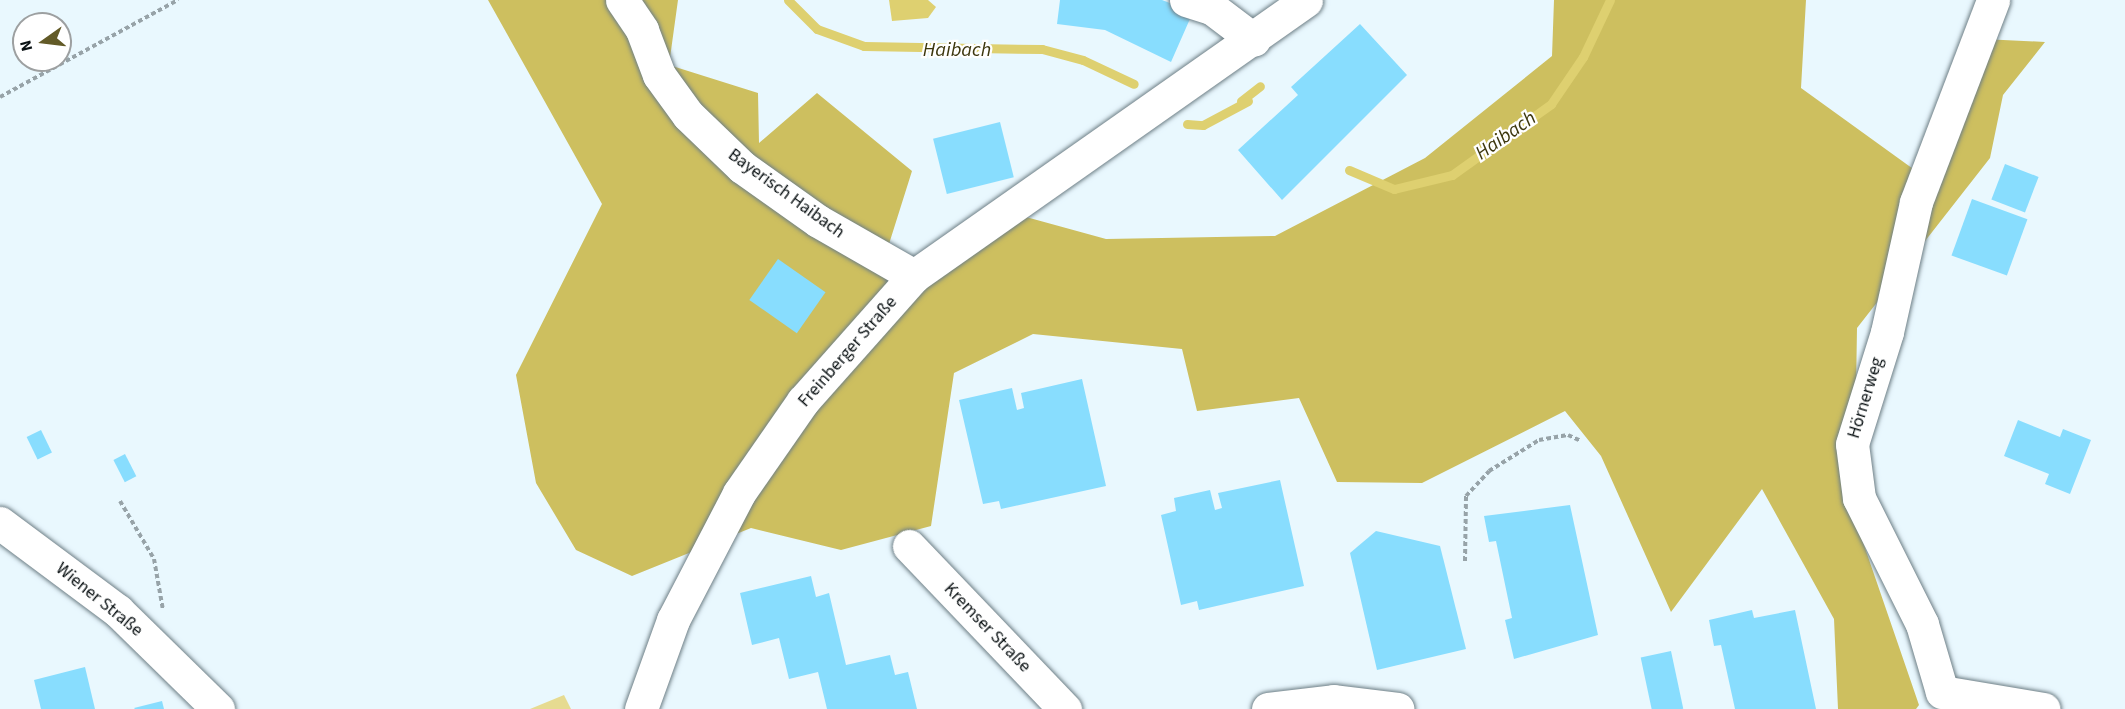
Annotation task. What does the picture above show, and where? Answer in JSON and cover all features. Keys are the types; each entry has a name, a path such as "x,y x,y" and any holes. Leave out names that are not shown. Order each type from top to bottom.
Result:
{"main road":[{"name":"Bayerisch Haibach","path":"622,0 642,30 659,75 688,116 742,167 818,221 914,276"},
{"path":"1186,0 1213,9 1254,40"},
{"name":"Freinberger Straße","path":"641,709 673,620 739,493 803,401 914,276 1174,97 1306,0"},
{"name":"Hörnerweg","path":"1993,0 1917,202 1887,332 1852,444 1859,498 1922,624 1939,701 2044,709"},
{"name":"Wiener Straße","path":"0,523 118,611 218,709"},
{"name":"Kremser Straße","path":"909,546 1065,709"},
{"path":"1268,709 1334,701 1398,709"}],"path":[{"path":"0,98 178,0"},
{"path":"1465,561 1466,496 1489,471 1539,440 1568,435 1581,441"},
{"path":"120,501 154,559 163,602 164,656"}],"shaded area":[{"path":"488,0 678,0 669,65 758,93 759,143 817,93 912,171 889,244 911,297 1026,217 1106,239 1275,236 1425,158 1552,56 1554,0 1806,0 1801,88 1916,171 1962,38 2045,42 2003,95 1990,158 1857,328 1854,516 1919,705 1916,709 1838,709 1834,619 1762,489 1671,612 1601,456 1565,411 1422,483 1337,482 1299,398 1197,411 1182,349 1033,334 954,373 931,526 841,550 751,528 632,576 576,550 536,483 516,375 602,204"},
{"path":"889,0 928,0 936,7 928,18 892,21"},
{"path":"564,695 571,709 530,709"}],"building":[{"path":"1060,0 1162,0 1193,12 1171,62 1105,30 1057,24"},
{"path":"1360,24 1407,75 1282,200 1238,150 1298,95 1291,87"},
{"path":"1000,122 1014,177 947,194 933,139"},
{"path":"2005,164 2039,177 2025,212 1991,199"},
{"path":"1972,199 2027,219 2007,276 1951,255"},
{"path":"778,259 826,292 797,333 749,300"},
{"path":"1082,379 1106,486 1001,509 999,501 983,504 959,400 1012,388 1017,410 1024,408 1021,393"},
{"path":"2018,420 2060,437 2063,429 2091,440 2070,494 2045,484 2049,474 2004,456"},
{"path":"41,430 52,452 38,459 27,437"},
{"path":"125,454 136,476 125,482 113,460"},
{"path":"1280,480 1304,586 1199,610 1197,601 1181,605 1161,515 1176,511 1174,498 1210,490 1215,510 1222,508 1218,493"},
{"path":"1570,505 1598,635 1514,659 1505,620 1512,618 1496,541 1489,542 1484,516"},
{"path":"1376,531 1440,546 1466,649 1377,670 1350,553"},
{"path":"811,576 816,597 829,593 846,665 890,655 895,675 908,672 917,709 827,709 818,672 789,679 779,638 752,645 740,593"},
{"path":"1752,610 1754,618 1795,610 1816,709 1735,709 1721,645 1714,646 1709,620"},
{"path":"1671,651 1683,709 1652,709 1641,657"},
{"path":"85,667 95,709 41,709 34,680"},
{"path":"162,701 164,709 134,708"}],"waterway":[{"name":"Haibach","path":"788,0 817,29 864,46 1042,49 1083,60 1134,84"},
{"name":"Haibach","path":"1349,170 1394,189 1452,175 1551,104 1583,57 1610,0"},
{"path":"1241,101 1260,86"},
{"name":"Haibach","path":"1187,124 1203,125 1248,101"}]}
